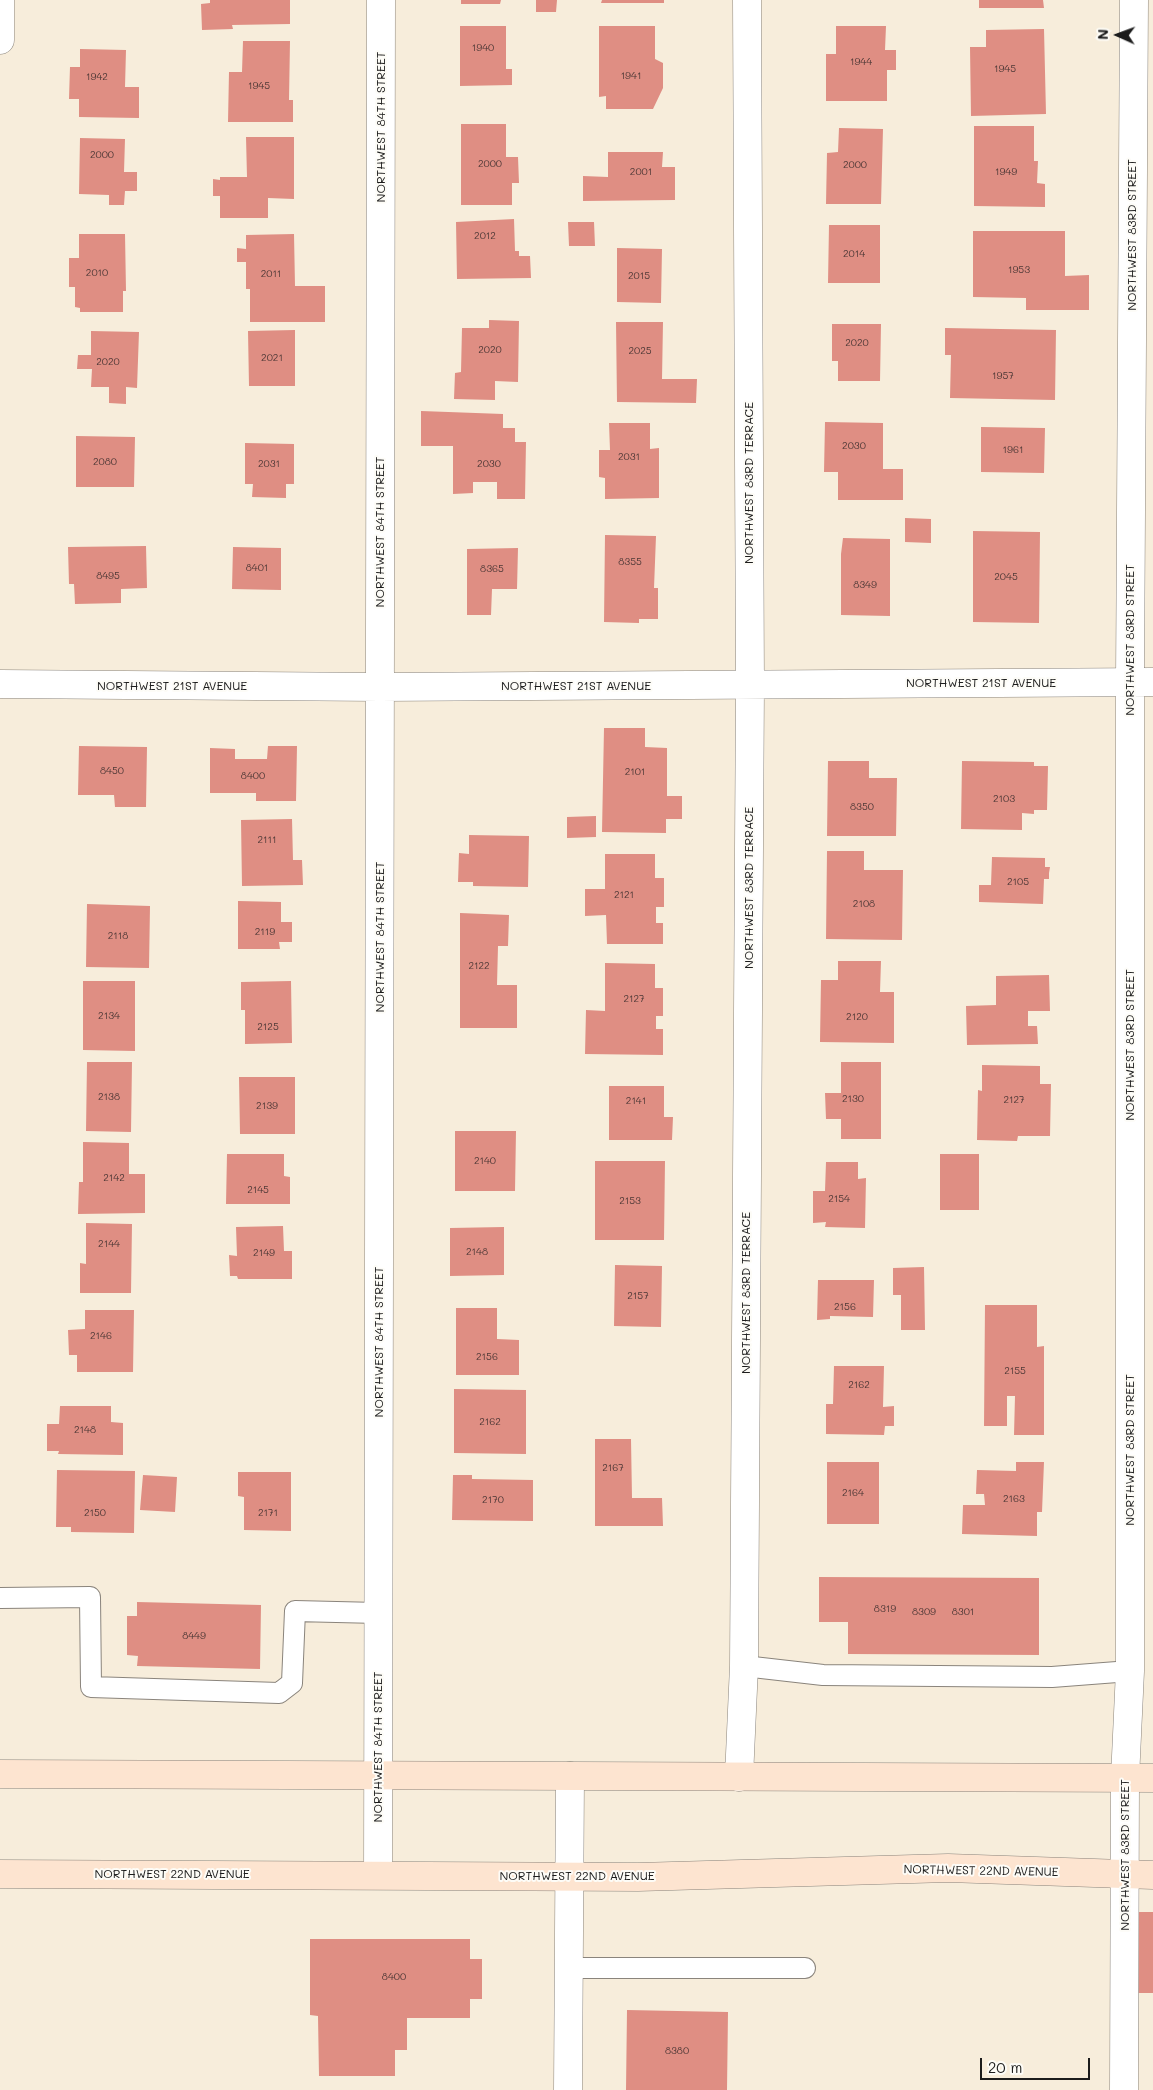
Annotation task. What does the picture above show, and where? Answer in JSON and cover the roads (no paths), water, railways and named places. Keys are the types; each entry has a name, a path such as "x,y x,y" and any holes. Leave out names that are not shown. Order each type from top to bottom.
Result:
{"main road":[{"path":"0,1774 1153,1778"},
{"name":"NORTHWEST 22ND AVENUE","path":"0,1874 638,1877 948,1868 1153,1875"}],"street":[{"path":"0,0 0,40"},
{"name":"NORTHWEST 84TH STREET","path":"378,1875 381,0"},
{"name":"NORTHWEST 83RD TERRACE","path":"739,1777 744,1666 750,684 747,0"},
{"name":"NORTHWEST 83RD STREET","path":"1124,2090 1126,1778 1130,1671 1142,682 1134,0"},
{"name":"NORTHWEST 21ST AVENUE","path":"0,684 380,687 1142,682"},
{"path":"568,2090 570,1776"}],"lane":[{"path":"0,1598 90,1598 91,1687 279,1693 292,1682 294,1611 378,1613"},
{"path":"744,1666 823,1674 1052,1677 1130,1671"},
{"path":"568,1968 805,1968"}]}
